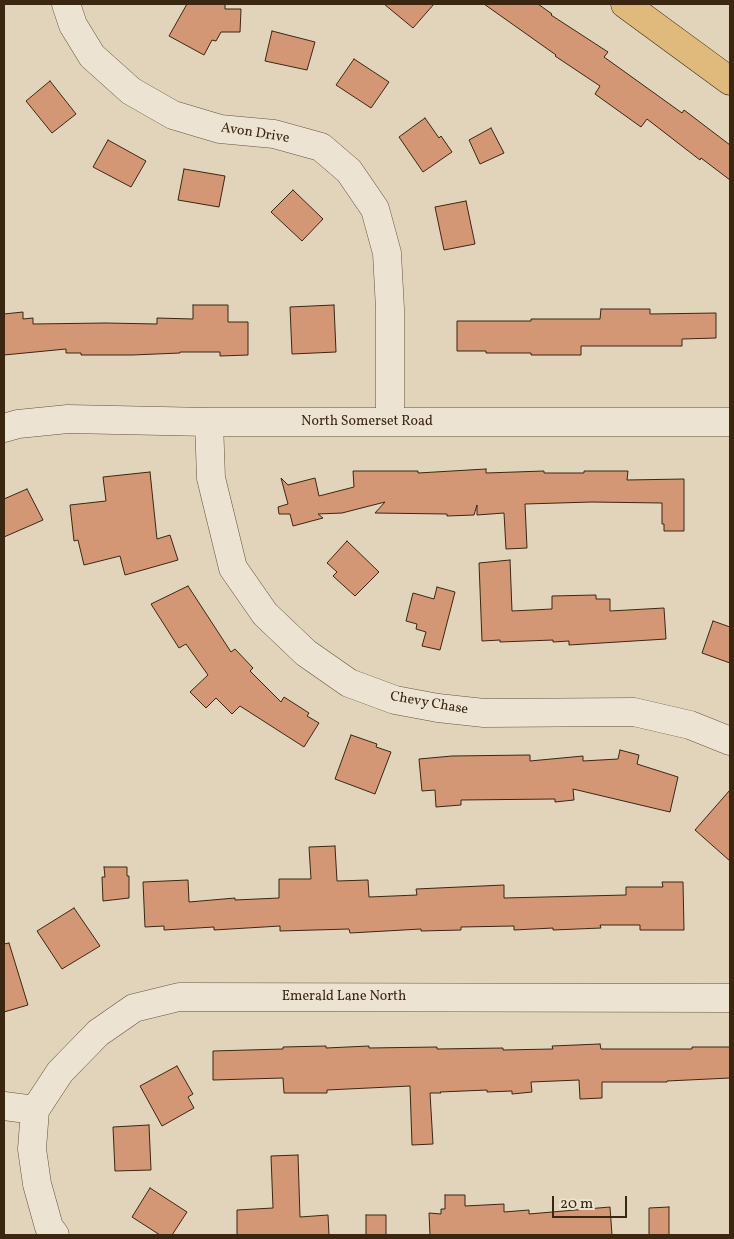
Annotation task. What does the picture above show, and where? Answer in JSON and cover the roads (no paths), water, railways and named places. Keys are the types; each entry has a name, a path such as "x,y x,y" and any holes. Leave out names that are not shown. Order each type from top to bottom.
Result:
{"main road":[{"path":"624,4 730,81"}],"street":[{"name":"Avon Drive","path":"66,4 73,25 92,56 131,91 173,115 220,129 274,134 321,147 349,171 375,209 387,253 390,309 390,422"},
{"name":"North Somerset Road","path":"4,428 18,424 68,419 209,422 730,422"},
{"name":"Chevy Chase","path":"209,422 211,478 233,568 265,614 306,653 349,683 395,700 438,708 484,713 634,712 690,725 730,741"},
{"name":"Emerald Lane North","path":"35,1110 60,1072 98,1032 134,1008 180,997 730,998"},
{"path":"4,1106 35,1110 32,1149 37,1184 49,1227 55,1235"}]}
